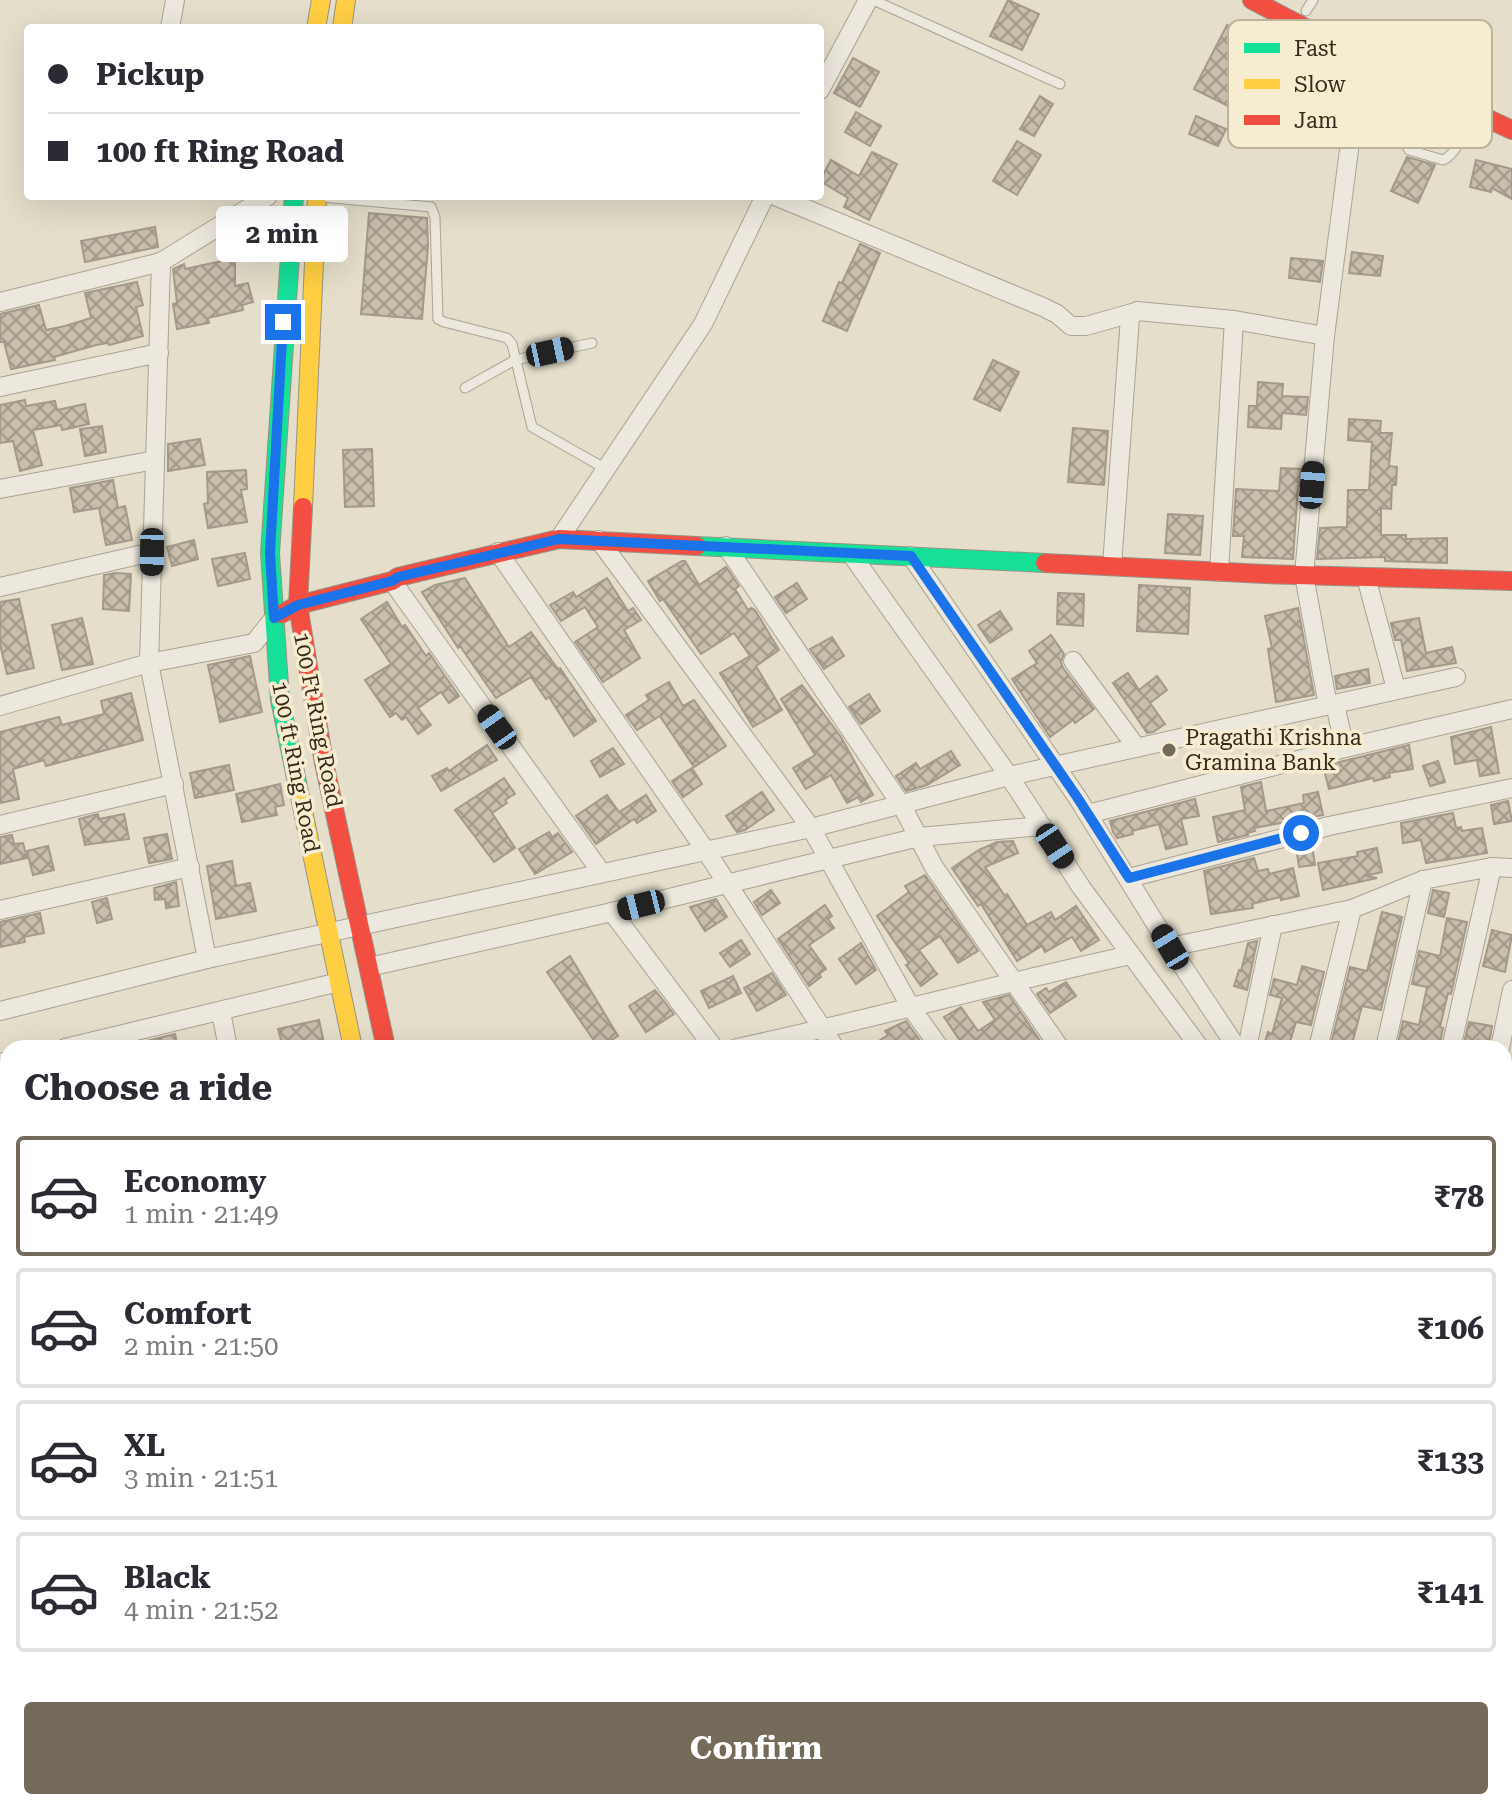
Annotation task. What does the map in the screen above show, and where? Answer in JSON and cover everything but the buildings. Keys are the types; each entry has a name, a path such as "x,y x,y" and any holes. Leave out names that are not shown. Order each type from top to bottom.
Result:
{"main road":[{"path":"317,24 321,0"},
{"path":"343,24 346,0"},
{"path":"1252,0 1297,6 1326,20"},
{"path":"1297,6 1315,20"},
{"path":"1492,101 1512,111"},
{"path":"1492,120 1512,130"},
{"name":"100 ft Ring Road","path":"294,200 272,495 270,553 274,618 280,700 351,1040"},
{"name":"100 Ft Ring Road","path":"317,200 298,605 324,763 384,1040"},
{"path":"274,618 298,605 398,577 559,539 1219,572 1512,581"}],"street":[{"path":"171,24 175,0"},
{"path":"824,83 871,0"},
{"path":"1338,722 1304,575 1325,336 1349,148"},
{"path":"0,302 161,262 262,200"},
{"path":"559,539 703,324 763,200"},
{"path":"785,200 1043,307 1071,326 1086,326 1137,311 1234,320 1325,336"},
{"path":"161,262 149,663 207,959"},
{"path":"1112,566 1132,313"},
{"path":"1219,572 1234,320"},
{"path":"0,387 159,353"},
{"path":"0,489 155,460"},
{"path":"599,540 811,828 910,1006 934,1040"},
{"path":"726,546 902,806 934,867 1054,1040"},
{"path":"0,587 152,552"},
{"path":"498,552 706,851 830,1040"},
{"path":"851,554 1012,782 1081,887 1194,1040"},
{"path":"911,556 1060,771 1232,1040"},
{"path":"1366,577 1396,689"},
{"path":"392,581 601,872"},
{"path":"0,706 149,663 254,643 274,618"},
{"path":"1073,661 1137,748"},
{"path":"1088,814 1338,722 1396,689 1456,677"},
{"path":"0,1011 207,959 329,935 1060,771 1137,748 1338,722 1512,709"},
{"path":"0,825 174,784"},
{"path":"1129,878 1329,826 1512,788"},
{"path":"369,967 919,837 1042,826"},
{"path":"0,910 190,867"},
{"path":"1170,947 1352,909 1423,880 1492,867 1512,868"},
{"path":"1453,1040 1492,867"},
{"path":"1387,1040 1423,880"},
{"path":"1320,1040 1352,909"},
{"path":"612,912 708,1040"},
{"path":"1249,1040 1273,925"},
{"path":"775,1040 1011,980 1131,955"},
{"path":"100,1040 339,982"},
{"path":"1502,1040 1512,994"},
{"path":"221,1012 226,1040"}],"lane":[{"path":"871,0 1060,84"},
{"path":"1408,148 1443,160 1455,148"},
{"path":"358,200 431,207 435,217 438,319 501,335 512,344 532,427 606,469"},
{"path":"465,388 515,360 592,343"}],"traffic: fast":[{"path":"294,200 270,553 280,700 299,792"},
{"path":"697,546 1045,563"}],"traffic: slow":[{"path":"317,24 321,0"},
{"path":"343,24 346,0"},
{"path":"303,507 317,200"},
{"path":"299,792 351,1040"}],"traffic: jam":[{"path":"1252,0 1290,20"},
{"path":"1492,121 1512,130"},
{"path":"303,507 298,605 324,763 384,1040"},
{"path":"281,614 298,605 398,577 559,539 697,546"},
{"path":"1045,563 1265,574 1512,581"}],"place":[{"name":"Pragathi Krishna Gramina Bank","path":"1169,750"}],"route":[{"path":"283,322 270,553 274,618 298,605 398,577 559,539 911,556 1129,878 1301,833"}]}
